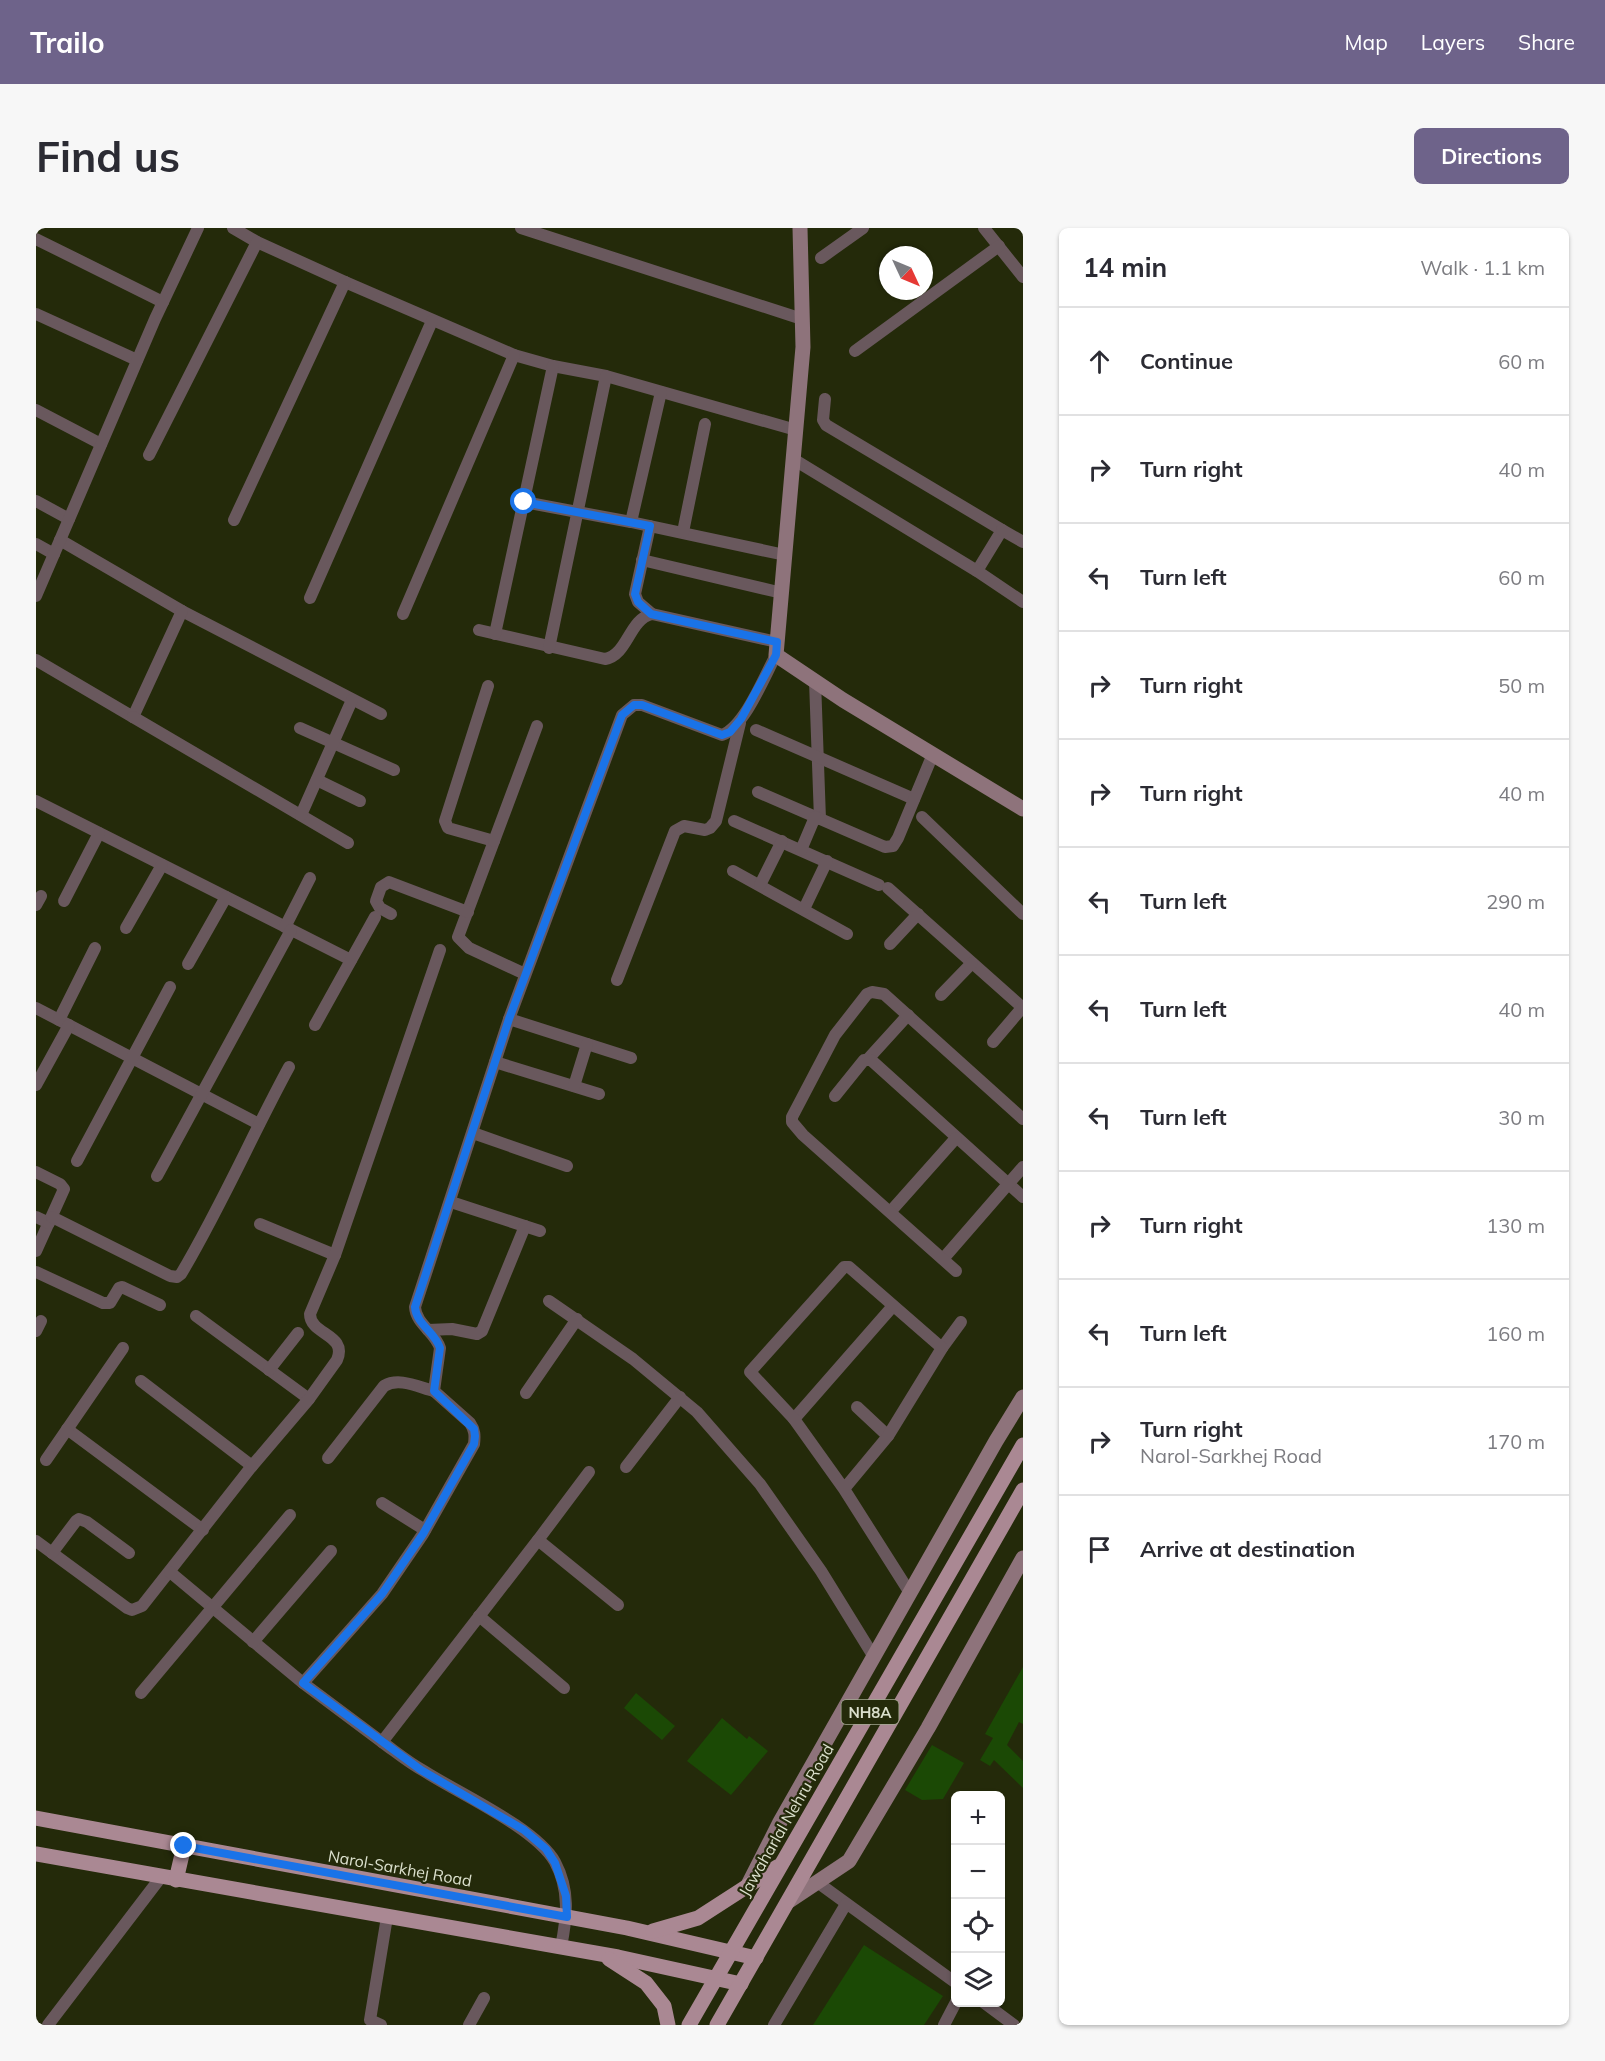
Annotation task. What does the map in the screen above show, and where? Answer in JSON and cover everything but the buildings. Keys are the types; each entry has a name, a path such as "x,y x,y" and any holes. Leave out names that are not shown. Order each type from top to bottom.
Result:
{"main road":[{"name":"Jawaharlal Nehru Road","path":"689,2025 1023,1445"},
{"name":"NH8A","path":"717,2025 1023,1490"},
{"name":"Narol-Sarkhej Road","path":"36,1818 647,1932 756,1958"},
{"path":"176,1880 184,1846"},
{"path":"36,1854 601,1954 741,1984"},
{"path":"647,1932 698,1918 780,1864"},
{"path":"601,1954 646,1983 664,2006 668,2025"}],"street":[{"path":"36,596 137,360 198,228"},
{"path":"233,228 257,242 345,282 514,355 553,366 606,376 796,430"},
{"path":"521,228 542,231 802,319"},
{"path":"617,980 675,831 684,825 705,830 716,821 741,719 776,649 803,347 800,228"},
{"path":"821,258 863,228"},
{"path":"984,228 1023,276"},
{"path":"36,239 163,302"},
{"path":"149,455 257,242"},
{"path":"855,351 999,246"},
{"path":"234,520 345,282"},
{"path":"36,314 137,360"},
{"path":"310,598 432,321"},
{"path":"403,614 514,355"},
{"path":"495,634 553,366"},
{"path":"549,648 606,376"},
{"path":"631,522 661,392"},
{"path":"825,399 823,420 826,425 1023,542"},
{"path":"36,410 101,444"},
{"path":"683,532 705,424"},
{"path":"793,459 977,571 1023,602"},
{"path":"36,501 69,519"},
{"path":"524,502 683,532 785,555"},
{"path":"650,526 635,594 638,602 651,614 776,649 815,681 1023,809"},
{"path":"977,571 1002,530"},
{"path":"60,540 182,610 381,714"},
{"path":"36,544 54,554"},
{"path":"642,561 782,593"},
{"path":"134,717 182,610"},
{"path":"479,630 549,648 605,659 616,655 641,620 651,614"},
{"path":"36,660 348,843"},
{"path":"801,850 817,818 818,757 815,681"},
{"path":"488,686 445,821 448,828 495,841"},
{"path":"301,815 352,700"},
{"path":"434,1391 440,1348 438,1342 416,1316 415,1307 509,1019 622,715 634,705 642,705 722,735 730,732 741,719"},
{"path":"525,975 462,943 458,937 537,726"},
{"path":"300,728 394,770"},
{"path":"756,730 914,800"},
{"path":"758,792 885,847 892,846 898,838 933,754"},
{"path":"317,780 360,801"},
{"path":"37,803 351,960"},
{"path":"922,817 1023,914"},
{"path":"734,821 883,887 918,914 1023,1008 993,1042"},
{"path":"64,901 99,833"},
{"path":"760,885 782,841"},
{"path":"804,909 827,861"},
{"path":"126,928 162,865"},
{"path":"733,871 847,934"},
{"path":"157,1176 288,928 310,878"},
{"path":"391,915 380,908 376,901 381,887 389,882 468,912"},
{"path":"188,964 226,897"},
{"path":"890,944 918,914"},
{"path":"315,1025 375,917"},
{"path":"36,1085 95,948"},
{"path":"36,1541 127,1608 132,1610 142,1606 252,1466 309,1400 340,1354 337,1343 309,1318 335,1255 440,950"},
{"path":"941,995 972,963"},
{"path":"77,1161 170,987"},
{"path":"956,1271 803,1135 792,1122 792,1117 835,1035 867,994 872,992 884,994 1023,1119"},
{"path":"36,1008 259,1124"},
{"path":"835,1096 864,1060 868,1059 908,1015"},
{"path":"509,1019 631,1058"},
{"path":"574,1086 587,1044"},
{"path":"868,1059 1023,1197"},
{"path":"495,1062 599,1094"},
{"path":"36,1217 50,1220 170,1276 177,1277 204,1235 289,1067"},
{"path":"473,1133 567,1166"},
{"path":"891,1211 956,1138"},
{"path":"943,1259 1023,1167"},
{"path":"36,1172 60,1184 64,1189 36,1251"},
{"path":"451,1202 540,1231"},
{"path":"260,1224 335,1255"},
{"path":"428,1330 452,1329 477,1334 482,1331 525,1226"},
{"path":"910,1593 844,1489 794,1419 750,1372 843,1267 849,1267 942,1348"},
{"path":"36,1272 103,1303 110,1303 122,1287 160,1305"},
{"path":"549,1301 577,1318 633,1359 697,1412 760,1484 821,1571 874,1657"},
{"path":"794,1419 893,1306"},
{"path":"196,1316 309,1400"},
{"path":"526,1393 577,1318"},
{"path":"844,1489 888,1436 942,1348 961,1322"},
{"path":"269,1370 298,1333"},
{"path":"46,1460 123,1348"},
{"path":"141,1381 252,1466"},
{"path":"303,1683 382,1594 425,1530 474,1444 475,1436 470,1423 434,1391 401,1382 392,1382 384,1386 328,1458"},
{"path":"626,1467 680,1397"},
{"path":"747,1887 780,1822 1023,1397"},
{"path":"856,1407 888,1436"},
{"path":"67,1429 202,1530"},
{"path":"382,1742 589,1472"},
{"path":"382,1503 425,1530"},
{"path":"141,1693 290,1515"},
{"path":"52,1553 79,1519 87,1522 129,1553"},
{"path":"538,1540 618,1605"},
{"path":"253,1642 331,1551"},
{"path":"789,1901 849,1861 928,1728 1023,1558"},
{"path":"170,1572 303,1683 382,1742 421,1770 524,1830 546,1849 555,1863 566,1896 567,1917 561,1947"},
{"path":"479,1616 564,1688"},
{"path":"48,2025 160,1877"},
{"path":"817,1882 951,1979"},
{"path":"774,2025 846,1904"},
{"path":"381,2025 370,2020 387,1917"},
{"path":"469,2025 484,1998"},
{"path":"945,2025 954,2007"},
{"path":"990,2007 1014,2025"}],"route":[{"path":"184,1846 567,1917 566,1896 555,1863 546,1849 524,1830 421,1770 303,1683 382,1594 423,1534 474,1444 474,1429 470,1423 434,1391 440,1348 438,1342 416,1316 415,1307 509,1019 622,715 634,705 642,705 722,735 730,732 741,719 776,655 777,642 651,614 638,602 635,594 650,526 524,502"}]}
